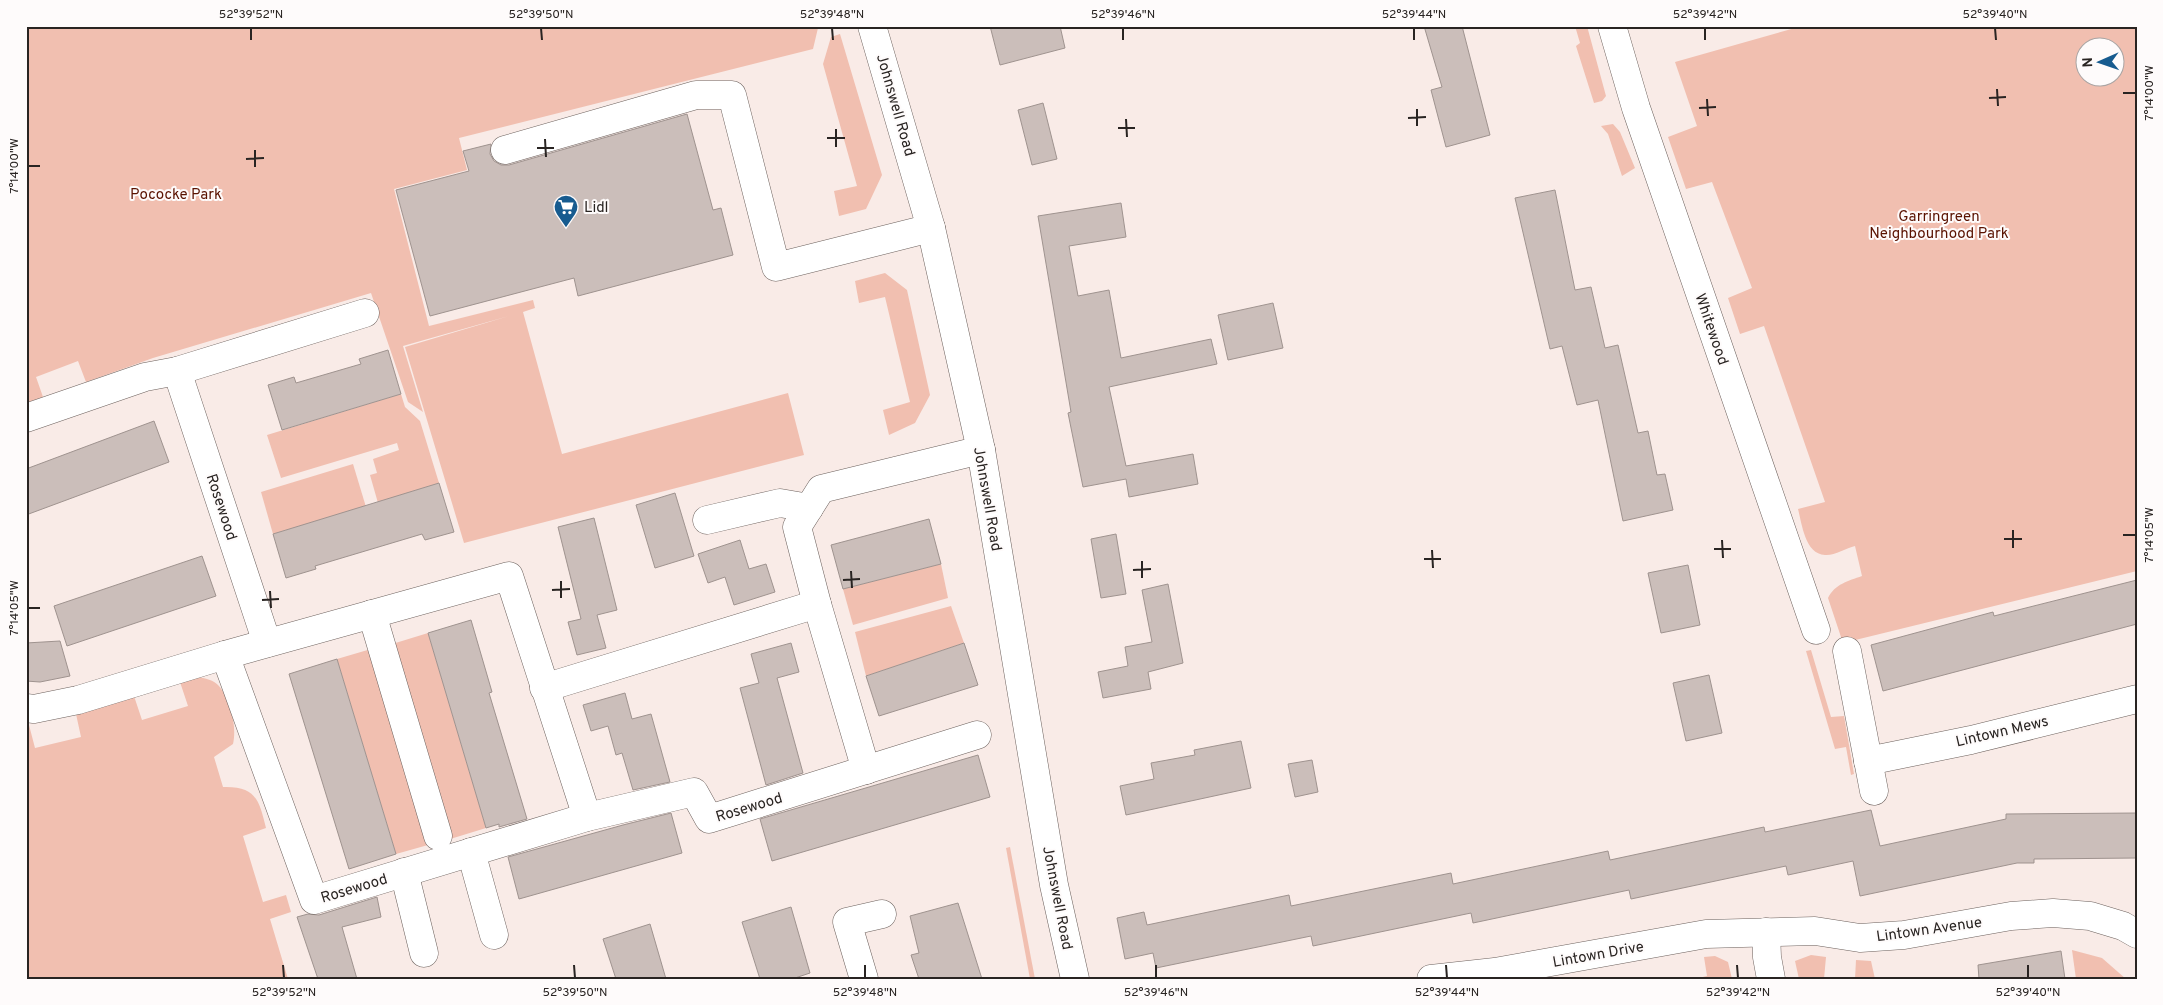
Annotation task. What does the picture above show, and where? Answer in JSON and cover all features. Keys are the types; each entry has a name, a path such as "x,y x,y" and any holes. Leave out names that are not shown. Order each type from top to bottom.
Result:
{"street":[{"name":"Johnswell Road","path":"872,26 932,228 980,450 1054,885 1075,979"},
{"name":"Whitewood","path":"1612,26 1636,108 1816,630"},
{"path":"505,150 696,95 732,95 776,267 932,228"},
{"path":"26,418 145,377 178,371 366,313"},
{"name":"Rosewood","path":"178,371 267,643"},
{"path":"866,770 817,604 797,526 821,489 980,450"},
{"path":"707,520 780,503 809,508"},
{"path":"26,708 34,709 78,700 225,655 509,576 587,817"},
{"path":"544,688 817,604"},
{"path":"372,614 438,836"},
{"path":"1847,650 1874,791"},
{"name":"Rosewood","path":"225,655 314,900 587,817 694,792 709,819 977,735"},
{"name":"Lintown Mews","path":"1868,761 1976,738 2137,699"},
{"path":"471,852 494,935"},
{"path":"404,872 424,953"},
{"name":"Lintown Avenue","path":"1766,932 1815,931 1860,938 1904,935 2011,916 2053,913 2090,916 2122,926 2137,934"},
{"path":"864,979 847,922 882,914"},
{"path":"1766,932 1767,957 1771,979"},
{"name":"Lintown Drive","path":"1431,979 1495,972 1706,934 1766,932"}],"green space":[{"name":"Pococke Park","path":"26,26 823,26 818,28 813,49 459,138 467,170 394,189 429,326 533,300 535,308 523,312 562,454 788,393 804,455 464,543 405,347 509,316 403,346 423,412 408,402 371,293 153,358 86,382 78,361 36,377 43,397 26,403"},
{"path":"1575,26 1587,26 1606,96 1602,101 1594,103 1576,46 1580,43"},
{"name":"Garringreen Neighbourhood Park","path":"1802,26 2137,26 2137,571 1843,643 1828,598 1838,586 1862,576 1855,546 1825,555 1813,550 1805,537 1798,509 1825,502 1764,326 1740,334 1728,298 1752,288 1712,182 1686,189 1668,137 1697,126 1675,62"},
{"path":"840,34 882,175 866,209 839,216 834,191 857,186 823,64 831,37"},
{"path":"1613,124 1620,132 1635,168 1622,176 1608,134 1601,126"},
{"path":"885,273 907,290 930,395 915,423 889,435 883,410 910,402 885,297 859,303 855,281"},
{"path":"401,394 405,407 420,421 439,483 378,503 370,475 377,473 373,459 399,450 397,443 281,478 267,435"},
{"path":"353,464 366,507 273,534 261,492"},
{"path":"941,564 948,598 853,625 843,589"},
{"path":"951,606 964,643 866,676 855,632"},
{"path":"428,633 486,828 447,840 389,645"},
{"path":"371,649 428,845 396,854 337,659"},
{"path":"1811,650 1831,717 1844,716 1854,774 1851,775 1846,747 1835,749 1806,651"},
{"path":"197,677 217,684 230,706 234,730 233,744 214,757 223,787 234,787 249,792 258,802 261,810 266,828 243,836 263,902 286,895 291,912 270,919 288,979 26,979 26,724 29,725 35,748 81,737 76,714 134,696 142,720 188,706 180,682"},
{"path":"1010,847 1035,979 1030,979 1006,848"},
{"path":"2072,950 2102,958 2126,979 2076,979"},
{"path":"1811,955 1826,957 1824,979 1799,979 1795,961"},
{"path":"1715,956 1728,962 1732,979 1694,979 1707,976 1704,957"},
{"path":"1856,960 1871,961 1875,979 1855,979"}],"building":[{"path":"990,26 1060,26 1065,48 1000,65"},
{"path":"1424,26 1462,26 1490,135 1446,147 1431,90 1442,87"},
{"path":"1043,103 1057,159 1032,165 1018,110"},
{"name":"Lidl","path":"687,114 713,210 721,208 733,255 578,296 574,278 430,316 396,190 469,171 463,151 491,144 490,154 494,161 501,165 509,165"},
{"path":"1555,190 1575,290 1591,287 1605,348 1618,345 1638,433 1648,431 1657,475 1665,474 1673,510 1623,521 1598,400 1577,405 1562,346 1550,349 1515,198"},
{"path":"1121,203 1126,237 1069,246 1078,296 1109,290 1121,358 1211,339 1217,364 1109,387 1126,466 1193,454 1198,484 1129,497 1126,479 1083,487 1068,413 1071,412 1038,216"},
{"path":"1273,303 1283,348 1228,360 1218,315"},
{"path":"388,350 401,394 282,430 268,385 294,377 296,383 361,364 359,359"},
{"path":"154,421 169,462 26,515 26,469"},
{"path":"439,483 454,532 425,540 422,534 315,566 316,569 286,578 273,534"},
{"path":"675,493 694,556 655,568 636,505"},
{"path":"594,518 617,610 597,615 606,648 577,655 568,622 581,619 558,527"},
{"path":"929,519 941,564 843,589 831,545"},
{"path":"1116,534 1126,594 1101,598 1091,539"},
{"path":"740,540 749,569 766,564 775,592 734,605 725,577 708,583 698,554"},
{"path":"202,556 216,596 67,646 54,606"},
{"path":"1688,565 1700,625 1661,633 1648,573"},
{"path":"2137,580 2137,624 1883,691 1871,645 1993,612 1994,616"},
{"path":"1168,584 1183,663 1148,672 1151,689 1103,698 1098,672 1128,666 1125,647 1152,642 1142,590"},
{"path":"471,620 492,692 489,693 527,819 499,827 499,824 486,828 428,633"},
{"path":"60,641 70,676 40,682 26,681 26,643"},
{"path":"791,643 799,672 777,678 803,773 766,785 740,688 759,683 751,654"},
{"path":"964,643 978,685 879,716 866,676"},
{"path":"337,659 396,854 349,869 289,674"},
{"path":"1709,675 1722,733 1686,741 1673,683"},
{"path":"625,693 632,719 651,714 670,782 633,790 622,753 616,755 608,726 591,731 583,705"},
{"path":"1241,741 1251,788 1126,815 1120,786 1154,779 1151,763 1195,755 1194,750"},
{"path":"978,755 990,797 772,861 760,819"},
{"path":"1312,760 1318,792 1295,797 1288,764"},
{"path":"1871,810 1880,846 2006,819 2006,814 2137,813 2137,858 2034,859 2034,863 2017,863 1860,896 1853,861 1788,875 1786,866 1631,899 1629,890 1473,923 1471,913 1313,946 1311,936 1156,968 1153,953 1125,959 1117,918 1144,912 1147,925 1289,895 1291,906 1451,873 1453,884 1608,851 1610,860 1764,827 1765,832"},
{"path":"671,813 682,853 519,899 508,857"},
{"path":"377,897 381,917 342,927 357,979 318,979 297,917 308,914 319,915"},
{"path":"958,903 982,979 919,979 911,955 919,953 910,916"},
{"path":"791,907 810,973 792,979 760,979 742,922"},
{"path":"650,924 666,979 616,979 603,939"},
{"path":"2061,951 2065,979 1979,979 1978,965"}],"place":[{"name":"Lidl","path":"566,228"}]}
